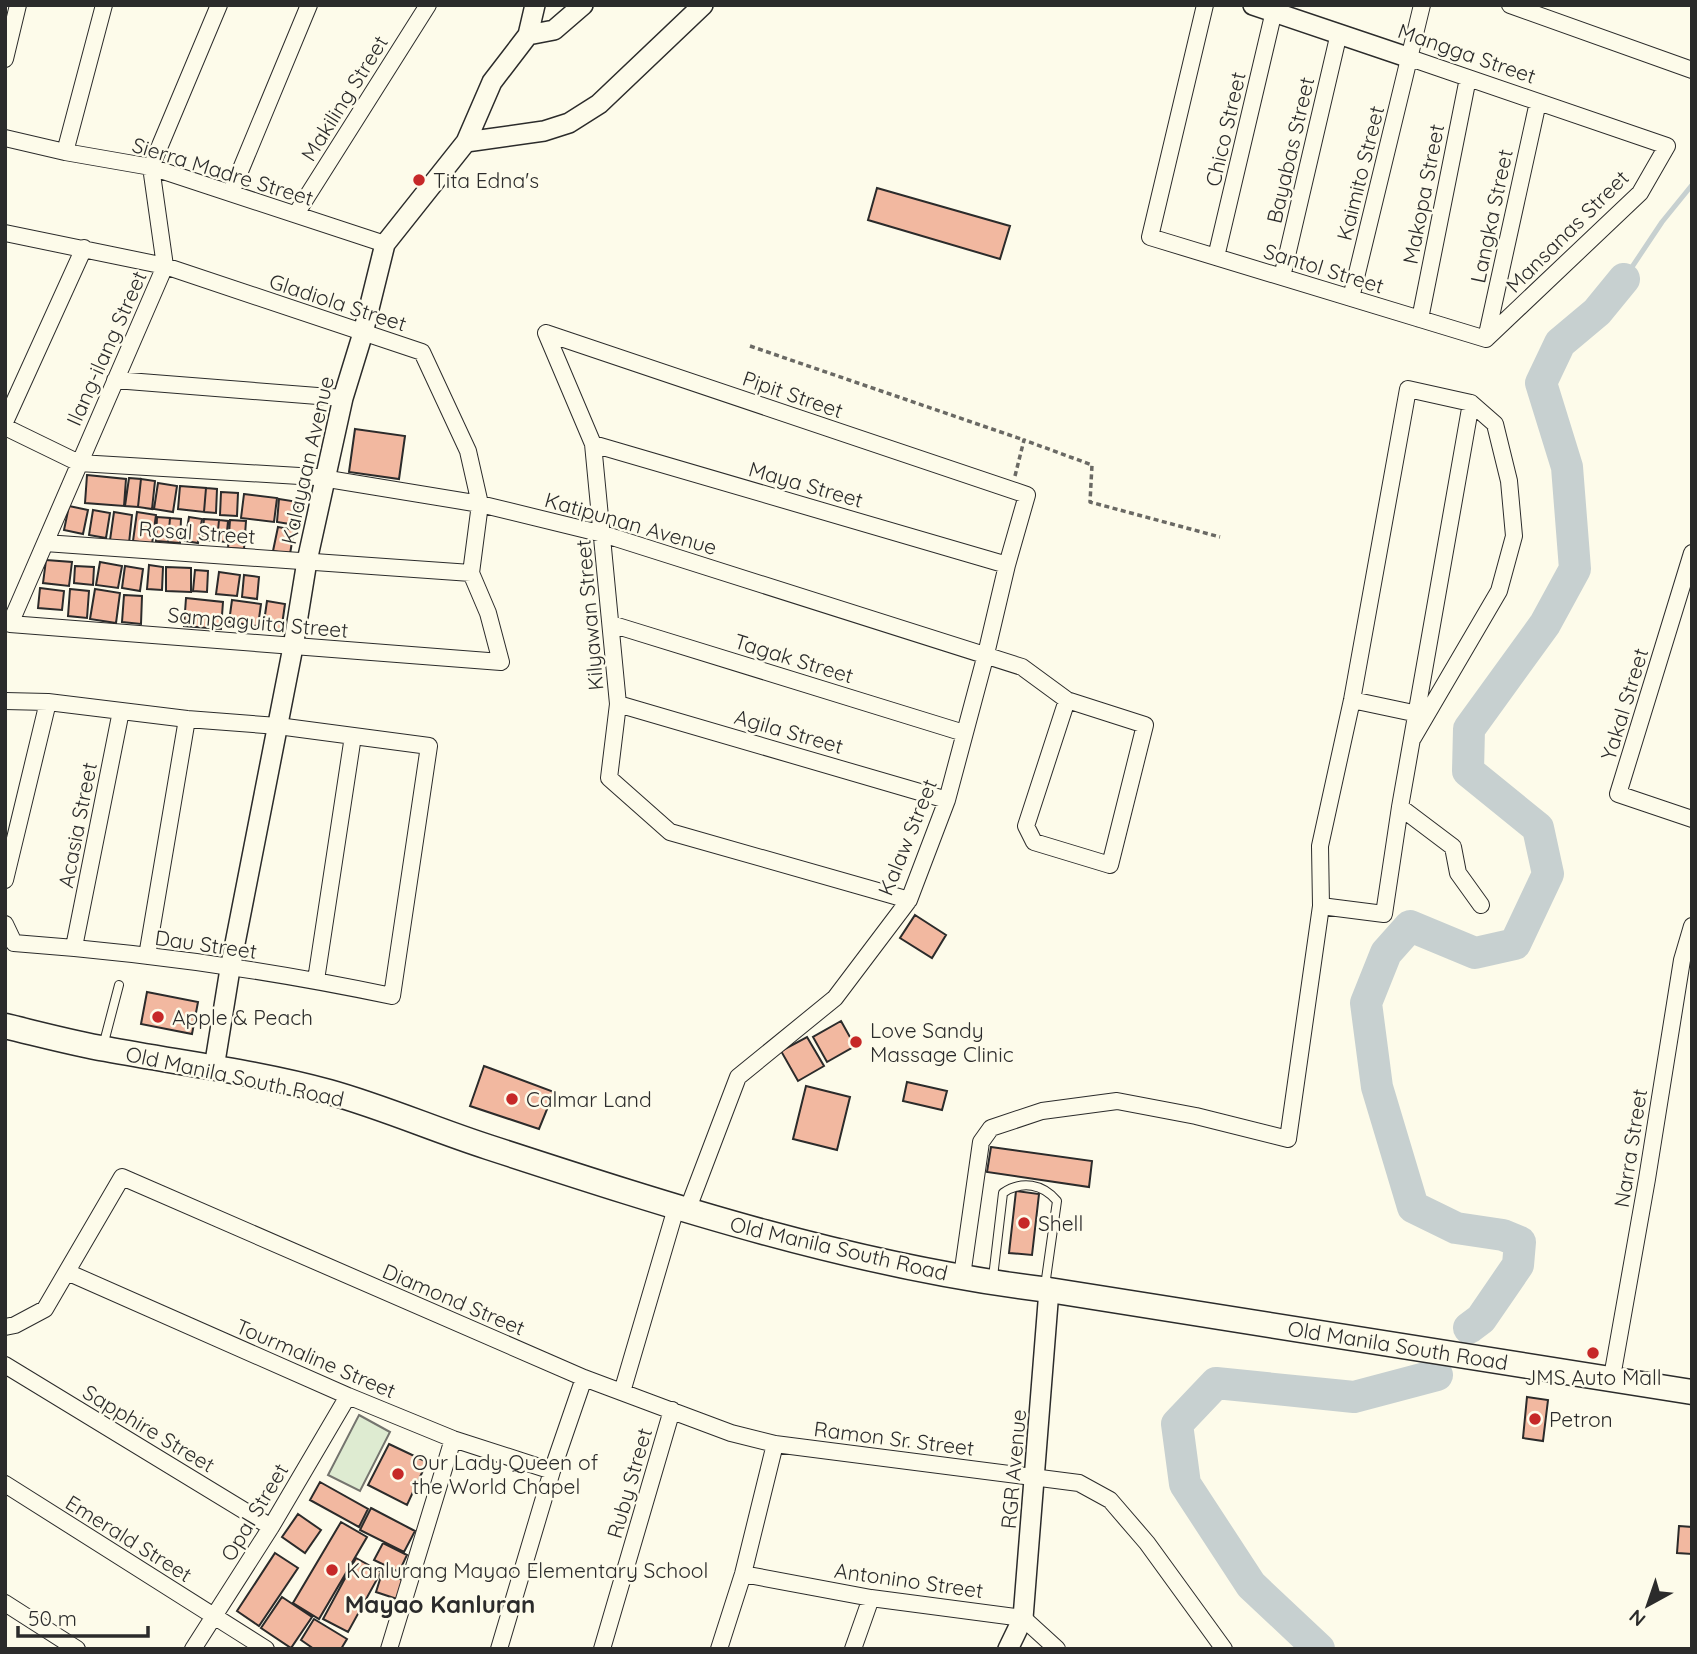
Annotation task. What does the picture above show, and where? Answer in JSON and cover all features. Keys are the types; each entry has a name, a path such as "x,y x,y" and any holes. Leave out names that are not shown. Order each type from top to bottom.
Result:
{"main road":[{"name":"Old Manila South Road","path":"5,1026 330,1092 484,1146 682,1210 827,1249 992,1282 1612,1377 1692,1392"}],"street":[{"path":"5,59 18,5"},
{"path":"65,152 104,5"},
{"path":"151,167 219,5"},
{"path":"231,193 309,5"},
{"name":"Makiling Street","path":"296,214 428,5"},
{"path":"528,35 554,30 583,5"},
{"path":"466,142 544,131 569,123 599,104 703,5"},
{"name":"Santol Street","path":"1205,5 1150,237 1486,339"},
{"name":"Mangga Street","path":"1253,5 1667,146"},
{"name":"Kaimito Street","path":"1351,298 1423,5"},
{"path":"1510,5 1692,70"},
{"name":"Kalayaan Avenue","path":"214,1068 230,969 324,479 385,244 466,142 492,82 528,35 530,6"},
{"name":"Chico Street","path":"1216,257 1274,11"},
{"name":"Bayabas Street","path":"1282,277 1339,33"},
{"name":"Makopa Street","path":"1420,319 1468,78"},
{"name":"Langka Street","path":"1486,339 1538,102"},
{"name":"Sierra Madre Street","path":"5,138 151,167 385,244"},
{"name":"Mansanas Street","path":"1486,339 1640,193 1667,146"},
{"name":"Ilang-ilang Street","path":"10,624 165,266 151,167"},
{"name":"Gladiola Street","path":"5,233 165,266 422,352 468,451 480,504 471,573"},
{"path":"79,463 5,425 85,248"},
{"name":"Kilyawan Street","path":"546,333 593,444 618,704 609,778 670,832 909,900"},
{"name":"Pipit Street","path":"546,333 1019,493"},
{"path":"115,380 343,398"},
{"path":"962,1276 981,1142 990,1128 1042,1111 1116,1101 1196,1116 1288,1139 1321,905 1320,846 1352,700 1408,389 1471,403 1495,424 1509,481 1514,536 1499,591 1413,738"},
{"path":"1321,905 1384,915 1400,807 1471,403"},
{"name":"Maya Street","path":"593,444 1007,565"},
{"name":"Katipunan Avenue","path":"79,463 324,479 480,504 603,534 1022,667 1067,699 1145,725 1110,865 1034,842 1026,826 1067,699"},
{"name":"Kalaw Street","path":"622,1392 682,1210 738,1077 835,998 909,900 947,800 1007,565 1019,493"},
{"name":"Rosal Street","path":"45,543 471,573"},
{"name":"Yakal Street","path":"1692,553 1618,794 1692,819"},
{"name":"Sampaguita Street","path":"10,624 501,662 488,613 471,573"},
{"name":"Tagak Street","path":"611,624 964,733"},
{"path":"1352,700 1418,714"},
{"path":"5,701 48,702 353,736 316,980"},
{"path":"5,880 48,702"},
{"name":"Agila Street","path":"618,704 947,800"},
{"name":"Acasia Street","path":"74,947 121,711"},
{"path":"147,956 187,719"},
{"name":"Dau Street","path":"5,924 13,943 147,956 316,980 392,996 429,746 353,736"},
{"path":"1400,807 1453,846 1458,873 1481,905"},
{"name":"Narra Street","path":"1612,1377 1682,960 1692,926"},
{"name":"Diamond Street","path":"68,1272 122,1177 584,1378 731,1433 775,1444"},
{"path":"5,1327 15,1325 45,1309 68,1272"},
{"name":"Tourmaline Street","path":"68,1272 348,1396 453,1439 552,1471"},
{"name":"RGR Avenue","path":"1008,1649 1023,1618 1047,1289"},
{"name":"Sapphire Street","path":"5,1365 271,1527"},
{"path":"499,1649 552,1471 584,1378"},
{"name":"Opal Street","path":"193,1649 271,1527 348,1396"},
{"name":"Ruby Street","path":"602,1649 673,1410"},
{"path":"389,1649 453,1439"},
{"path":"719,1649 743,1574 775,1444"},
{"name":"Ramon Sr. Street","path":"775,1444 1079,1483 1111,1500 1147,1543 1224,1649"},
{"name":"Emerald Street","path":"5,1484 266,1649"},
{"name":"Antonino Street","path":"743,1574 870,1598 1023,1618"},
{"path":"853,1649 870,1598"},
{"path":"5,1603 77,1649"},
{"path":"1023,1618 1057,1649"}],"lane":[{"path":"103,1048 118,985"},
{"path":"992,1282 1003,1193 1016,1186 1031,1185 1046,1190 1057,1202 1047,1289"}],"path":[{"path":"750,345 1091,465 1090,502 1220,537"},
{"path":"1019,493 1024,440"}],"green space":[{"path":"359,1415 390,1432 360,1491 328,1475"}],"building":[{"path":"877,188 1010,226 1000,259 868,220"},
{"path":"355,429 405,436 399,479 349,472"},
{"path":"87,475 126,479 124,506 85,503"},
{"path":"129,478 141,479 138,507 125,506"},
{"path":"141,479 155,481 152,509 138,507"},
{"path":"158,483 177,486 173,512 154,509"},
{"path":"180,486 206,488 204,512 178,509"},
{"path":"206,488 217,489 216,513 204,512"},
{"path":"221,492 238,493 237,516 220,515"},
{"path":"244,494 277,498 274,522 241,518"},
{"path":"279,499 298,502 296,525 277,522"},
{"path":"69,506 88,510 83,534 64,530"},
{"path":"93,510 110,513 106,538 89,535"},
{"path":"114,512 132,515 129,543 110,540"},
{"path":"137,512 156,515 152,544 133,541"},
{"path":"157,517 170,518 168,542 156,541"},
{"path":"189,517 202,519 198,543 185,541"},
{"path":"170,518 181,519 180,543 168,542"},
{"path":"204,519 219,520 217,541 202,540"},
{"path":"219,520 228,521 226,542 217,541"},
{"path":"230,520 246,521 244,549 228,548"},
{"path":"278,527 294,530 290,554 273,551"},
{"path":"46,560 72,562 69,586 43,583"},
{"path":"100,562 122,566 118,588 96,585"},
{"path":"149,565 163,567 162,590 147,589"},
{"path":"75,566 94,567 93,585 74,583"},
{"path":"125,566 143,569 140,591 122,588"},
{"path":"166,567 191,568 191,592 166,591"},
{"path":"195,570 208,571 207,592 193,591"},
{"path":"219,572 240,575 237,596 216,594"},
{"path":"244,575 259,577 257,599 242,597"},
{"path":"40,588 64,591 62,610 38,608"},
{"path":"70,589 89,591 87,618 68,616"},
{"path":"95,589 120,593 116,623 90,619"},
{"path":"124,595 142,596 141,624 122,622"},
{"path":"186,598 223,602 221,629 184,626"},
{"path":"232,600 261,604 258,626 229,622"},
{"path":"267,601 285,604 281,632 263,629"},
{"path":"915,915 946,935 932,958 900,938"},
{"path":"147,992 198,1002 192,1034 141,1024"},
{"path":"841,1021 855,1046 827,1062 813,1037"},
{"path":"807,1037 824,1066 798,1081 781,1051"},
{"name":"Calmar Land","path":"484,1066 554,1092 539,1129 470,1106"},
{"path":"907,1082 947,1091 942,1110 903,1101"},
{"path":"806,1086 850,1097 837,1150 793,1139"},
{"path":"991,1147 1092,1161 1089,1187 987,1172"},
{"name":"Shell","path":"1016,1191 1039,1194 1032,1255 1009,1253"},
{"name":"Petron","path":"1527,1397 1548,1400 1543,1441 1523,1438"},
{"name":"Our Lady Queen of the World Chapel","path":"389,1444 427,1462 407,1505 368,1485"},
{"path":"320,1482 368,1509 359,1527 310,1500"},
{"path":"371,1508 415,1531 404,1552 360,1530"},
{"path":"298,1514 321,1530 305,1553 282,1537"},
{"path":"341,1522 367,1537 319,1619 293,1603"},
{"path":"1679,1526 1692,1527 1692,1554 1677,1553"},
{"path":"383,1543 407,1555 399,1572 374,1560"},
{"path":"275,1553 298,1568 259,1626 237,1611"},
{"path":"356,1558 381,1572 348,1632 323,1619"},
{"path":"382,1573 403,1580 397,1599 376,1592"},
{"path":"282,1597 312,1617 291,1648 261,1628"},
{"path":"314,1619 347,1639 341,1649 314,1649 301,1640"}],"waterway":[{"path":"1624,279 1662,222 1692,185"},
{"path":"1469,1328 1481,1319 1518,1265 1520,1242 1503,1235 1456,1228 1413,1207 1377,1087 1366,1003 1386,953 1410,926 1475,953 1515,944 1548,874 1538,828 1468,771 1469,729 1545,624 1575,569 1567,467 1541,383 1560,343 1597,312 1624,279"},
{"path":"1319,1649 1251,1585 1185,1484 1177,1424 1216,1383 1354,1397 1437,1375"}],"place":[{"name":"Tita Edna's","path":"419,180"},
{"name":"Apple & Peach","path":"158,1017"},
{"name":"Love Sandy Massage Clinic","path":"856,1042"},
{"name":"Calmar Land","path":"512,1099"},
{"name":"Shell","path":"1024,1223"},
{"name":"JMS Auto Mall","path":"1593,1353"},
{"name":"Petron","path":"1535,1419"},
{"name":"Our Lady Queen of the World Chapel","path":"398,1474"},
{"name":"Kanlurang Mayao Elementary School","path":"332,1570"}],"district":[{"name":"Mayao Kanluran","path":"440,1604"}]}
